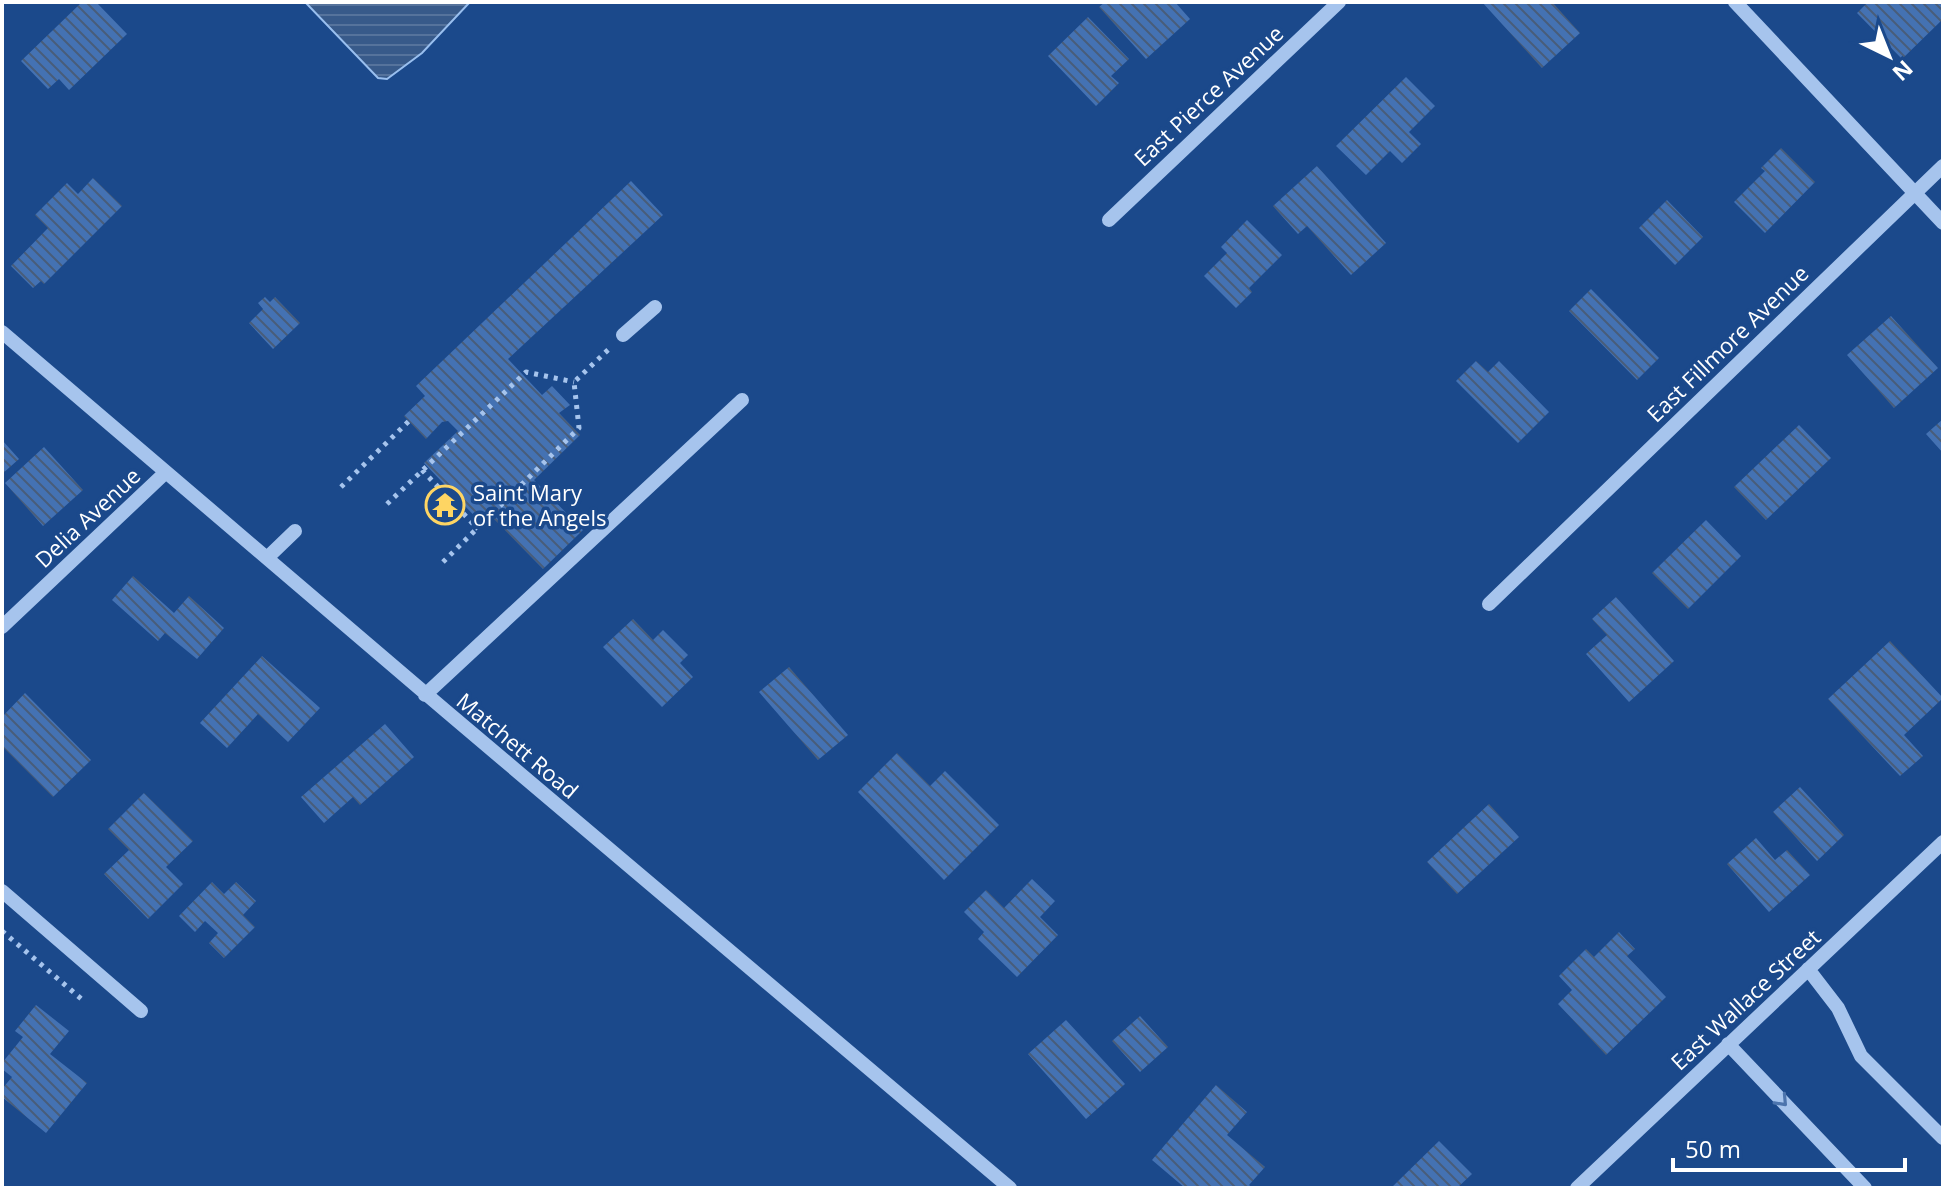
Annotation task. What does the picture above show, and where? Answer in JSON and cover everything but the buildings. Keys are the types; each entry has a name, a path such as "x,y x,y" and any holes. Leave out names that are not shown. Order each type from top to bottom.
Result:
{"street":[{"name":"East Pierce Avenue","path":"1109,220 1339,2"},
{"path":"1735,2 1943,223"},
{"name":"East Fillmore Avenue","path":"1489,604 1943,166"},
{"path":"623,335 655,307"},
{"name":"Matchett Road","path":"2,332 268,557 425,695 1010,1188"},
{"path":"425,695 742,400"},
{"name":"Delia Avenue","path":"2,627 166,472"},
{"path":"268,557 295,531"},
{"name":"East Wallace Street","path":"1577,1188 1943,842"},
{"path":"2,891 141,1011"},
{"path":"1808,969 1838,1008 1861,1056 1943,1138"},
{"path":"1728,1044 1865,1188"}],"path":[{"path":"574,382 623,335"},
{"path":"387,504 526,372 574,382"},
{"path":"443,562 579,428 574,382"},
{"path":"341,487 409,421"},
{"path":"422,470 478,529"},
{"path":"2,931 85,1002"}],"water":[{"path":"305,2 470,2 422,53 387,79 378,78"}],"place":[{"name":"Saint Mary of the Angels","path":"445,505"}]}
